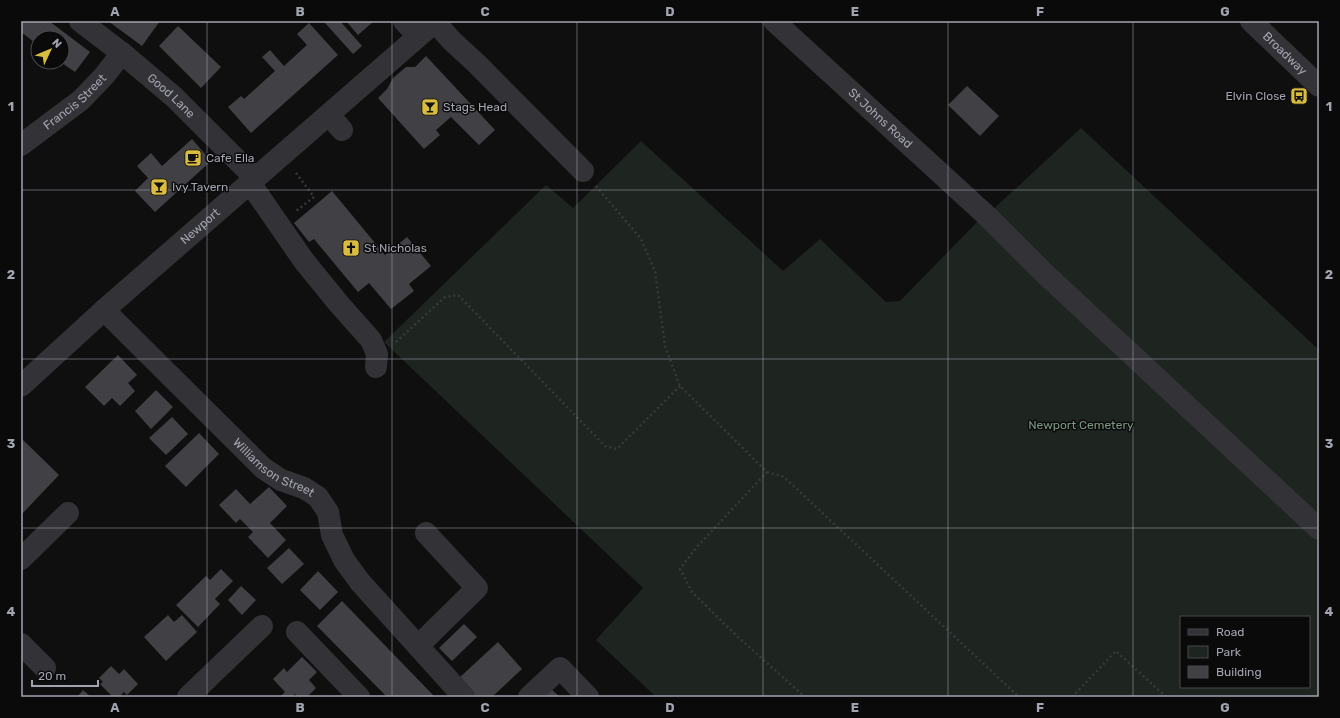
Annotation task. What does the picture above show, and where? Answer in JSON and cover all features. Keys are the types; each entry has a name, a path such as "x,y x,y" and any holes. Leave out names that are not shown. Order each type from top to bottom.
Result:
{"street":[{"name":"Good Lane","path":"80,21 122,53 174,97 252,181 304,261 371,340 377,354 376,368"},
{"name":"Newport","path":"21,386 104,310 282,155 335,122 411,29 435,21"},
{"path":"435,21 452,42 477,64 583,171"},
{"name":"St Johns Road","path":"774,21 986,215 1049,277 1319,529"},
{"name":"Broadway","path":"1251,21 1319,86"},
{"name":"Francis Street","path":"21,145 81,100 104,76 122,53"},
{"name":"Williamson Street","path":"104,310 263,468 281,480 304,488 318,497 328,512 332,534 344,560 360,582 464,697"},
{"path":"21,559 68,513"},
{"path":"418,646 477,588 426,533"},
{"path":"188,697 262,626"},
{"path":"297,632 359,697"},
{"path":"21,644 45,668"},
{"path":"529,697 560,668 588,697"}],"path":[{"path":"282,155 314,197 291,215"},
{"path":"583,171 641,239 655,271 665,346 680,386 766,472 784,478 1019,697"},
{"path":"391,337 396,342 445,297 458,295 606,446 617,449 680,386"},
{"path":"766,472 695,549 680,569 692,592 738,637 805,697"},
{"path":"1072,697 1116,651 1166,697"}],"green space":[{"name":"Newport Cemetery","path":"1081,128 1319,350 1319,697 656,697 596,640 643,588 384,342 546,185 573,208 641,141 783,271 820,239 886,302 900,301 980,219 987,215"}],"building":[{"path":"21,21 49,21 61,30 30,30 30,39 21,32"},
{"path":"108,21 160,21 142,46"},
{"path":"328,21 340,21 362,46 353,54 325,23"},
{"path":"346,21 374,21 358,35"},
{"path":"309,23 338,55 251,133 228,107 241,96 244,99 275,71 262,57 270,50 284,66 307,45 297,34"},
{"path":"178,26 221,67 201,88 159,46"},
{"path":"70,37 90,52 75,72 70,69"},
{"name":"Stags Head","path":"426,56 495,130 479,145 451,117 436,130 440,135 424,149 378,98 387,89 393,78 406,67 415,67"},
{"path":"967,86 999,116 980,136 948,105"},
{"path":"192,139 211,161 155,212 135,191 148,178 137,166 151,153 162,166"},
{"name":"St Nicholas","path":"332,191 385,255 407,237 431,266 409,284 414,291 391,309 369,283 358,292 314,239 309,242 294,223"},
{"path":"118,355 137,375 128,383 135,391 120,406 112,398 104,406 85,387"},
{"path":"156,390 173,407 151,429 135,411"},
{"path":"172,417 188,434 166,455 149,438"},
{"path":"199,433 219,454 186,487 165,466"},
{"path":"21,438 59,475 21,515"},
{"path":"269,487 287,506 270,523 286,540 268,558 248,537 253,532 240,519 236,523 219,505 236,489 250,504"},
{"path":"289,548 304,564 282,584 267,568"},
{"path":"221,569 233,581 215,599 220,604 198,627 176,605 206,576 210,580"},
{"path":"318,571 338,592 320,610 300,590"},
{"path":"241,586 256,600 242,615 228,600"},
{"path":"342,601 433,695 432,697 387,697 317,626"},
{"path":"168,615 174,622 182,615 197,632 166,661 144,637"},
{"path":"464,624 477,637 452,661 439,648"},
{"path":"498,642 522,669 492,697 476,697 459,678"},
{"path":"302,657 317,672 309,680 316,688 307,697 298,697 295,694 293,696 294,697 280,697 285,692 273,679 284,668 287,672"},
{"path":"111,666 119,674 124,669 138,684 127,695 124,692 119,697 113,697 100,684 103,682 99,678"},
{"path":"550,688 560,697 541,697"},
{"path":"83,690 91,697 77,697"}],"place":[{"name":"Elvin Close","path":"1299,96"},
{"name":"Stags Head","path":"430,107"},
{"name":"Cafe Ella","path":"193,158"},
{"name":"Ivy Tavern","path":"159,187"},
{"name":"St Nicholas","path":"351,248"}]}
